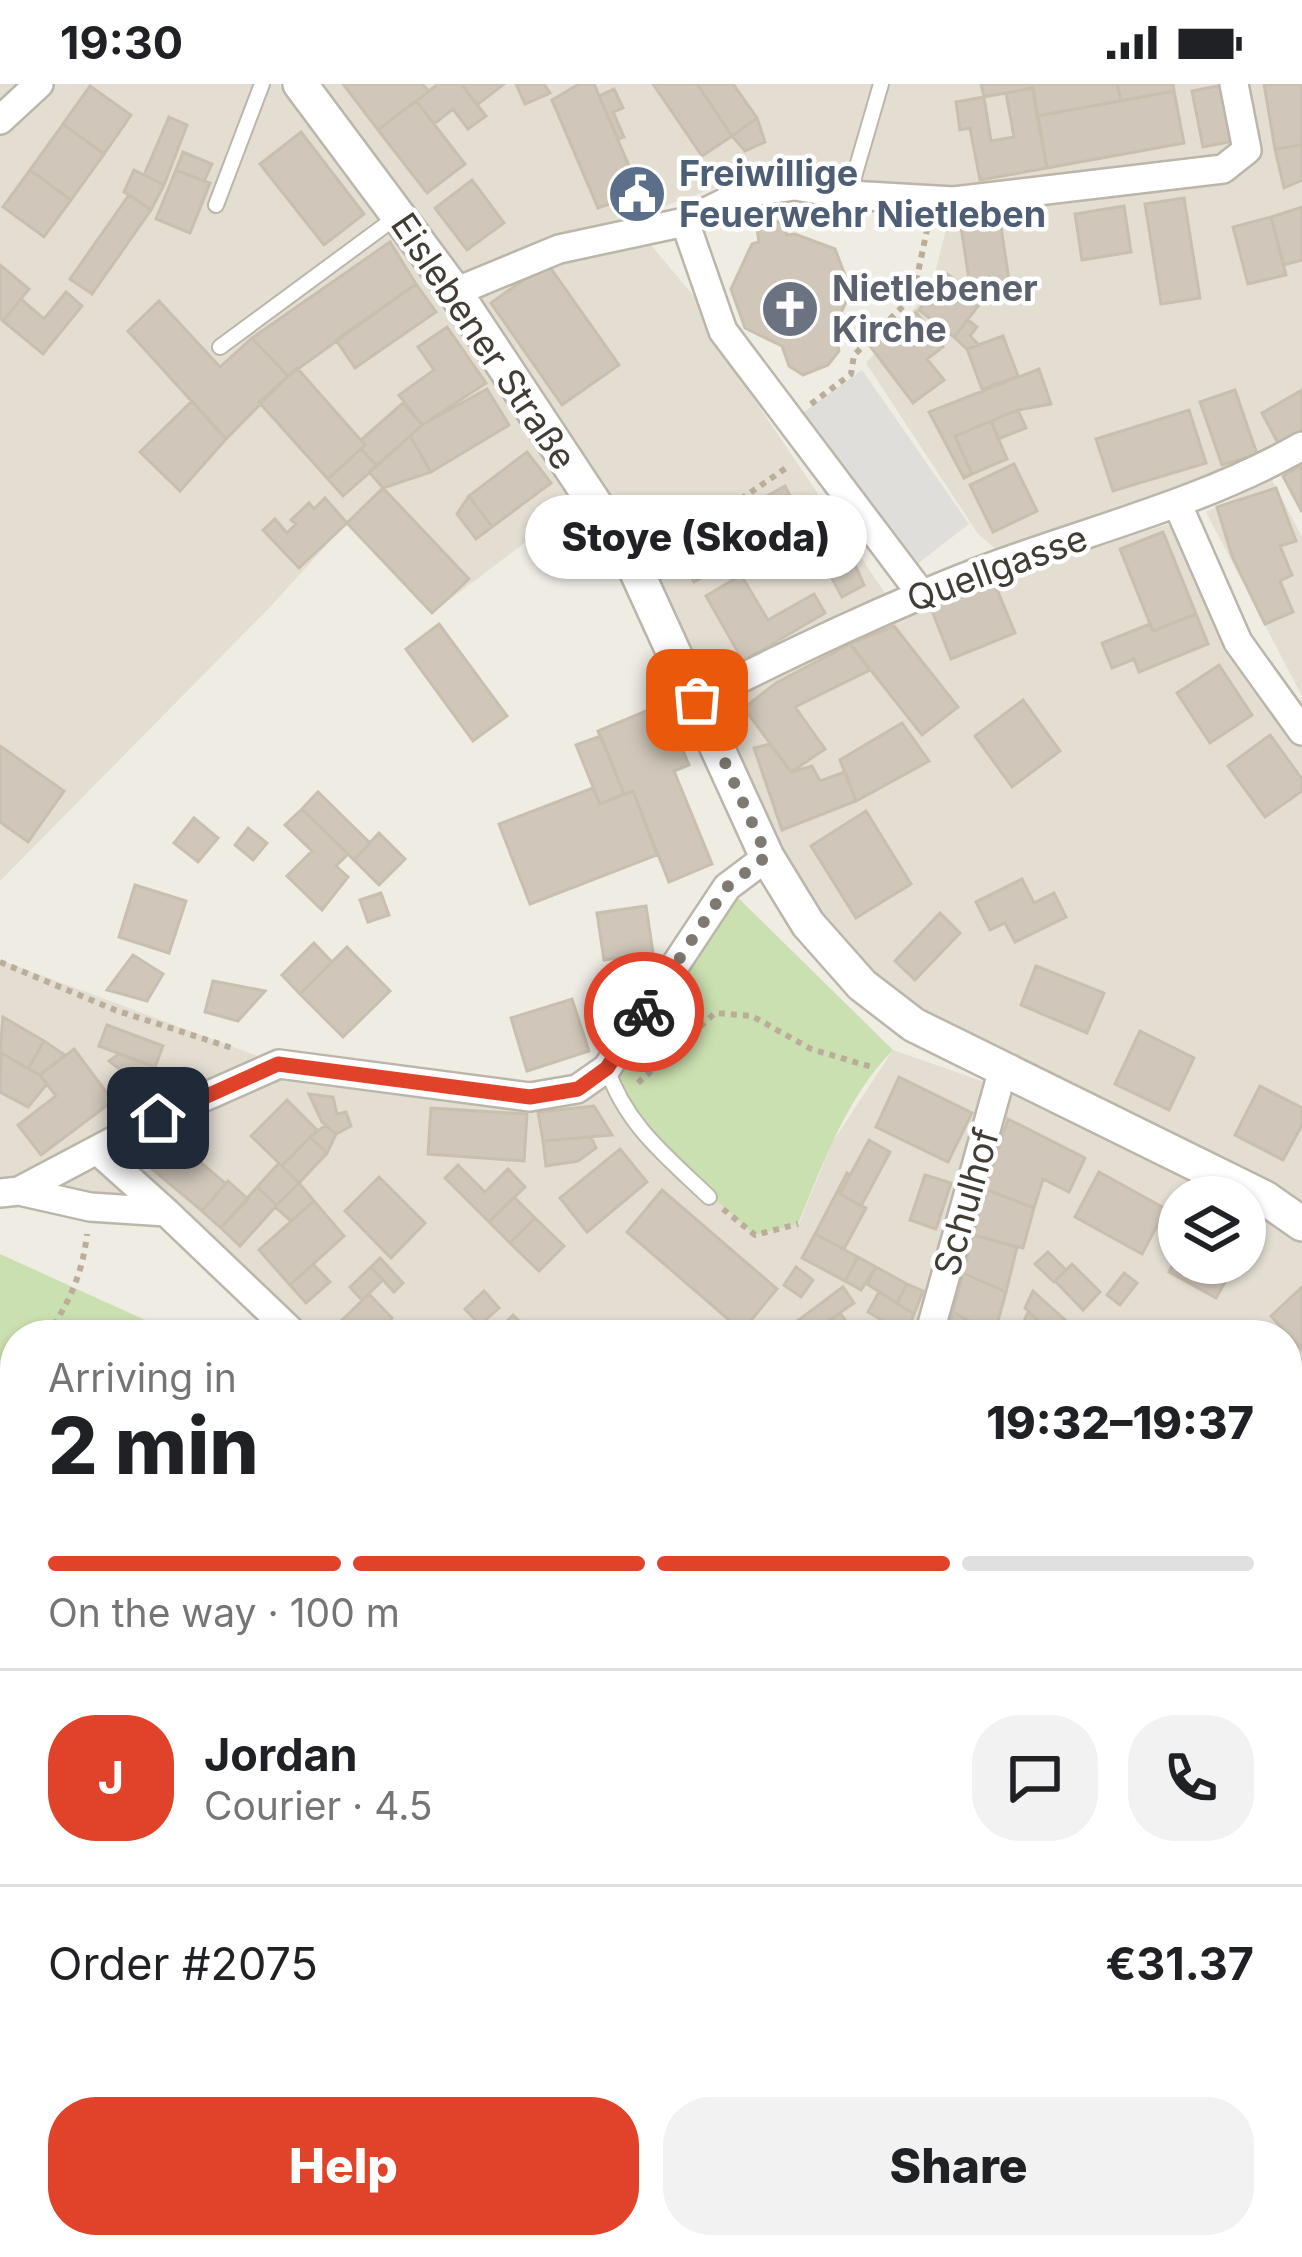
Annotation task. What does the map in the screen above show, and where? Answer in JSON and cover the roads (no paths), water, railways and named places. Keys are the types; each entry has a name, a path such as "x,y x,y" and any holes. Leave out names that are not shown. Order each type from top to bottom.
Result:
{"street":[{"path":"5,104 39,84"},
{"name":"Eislebener Straße","path":"300,84 454,292 630,557 767,856 808,924 862,985 914,1025 1265,1198 1302,1225"},
{"path":"454,292 559,249 686,222 744,193 795,186 954,201 1223,169 1247,149 1234,84"},
{"path":"686,222 723,331 812,450 911,599"},
{"name":"Quellgasse","path":"697,700 911,599 1177,503 1264,468 1302,446"},
{"path":"1177,503 1238,642 1302,731"},
{"path":"10,1191 278,1064 530,1097 578,1089 607,1068 727,887 767,856"},
{"name":"Schulhof","path":"933,1320 1003,1069"},
{"path":"97,1150 279,1320"},
{"path":"10,1191 90,1208 166,1212"}],"lane":[{"path":"216,205 262,84"},
{"path":"849,194 881,84"},
{"path":"220,346 399,215"},
{"path":"607,1068 618,1102 709,1197"}],"place":[{"name":"Freiwillige Feuerwehr Nietleben","path":"637,194"},
{"name":"Nietlebener Kirche","path":"790,309"},
{"name":"Stoye (Skoda)","path":"697,700"}]}
